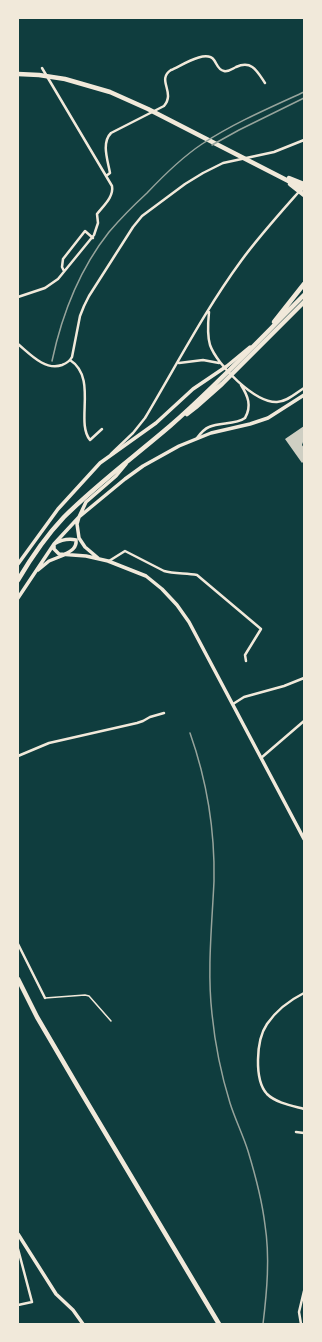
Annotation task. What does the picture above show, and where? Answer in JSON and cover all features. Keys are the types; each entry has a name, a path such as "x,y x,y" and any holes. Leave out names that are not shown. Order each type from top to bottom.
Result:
{"main road":[{"path":"18,74 39,75 65,79 110,92 148,109 263,168 304,186"},
{"path":"263,168 304,195"},
{"path":"264,335 304,284"},
{"path":"18,580 29,561 64,518 82,500 170,426 224,377 304,295"},
{"path":"170,426 212,393 304,302"},
{"path":"18,979 37,1017 219,1324"}],"street":[{"path":"106,176 110,173 106,144 108,136 164,106 168,97 165,77 171,70 197,58 206,56 213,58 219,69 224,71 229,71 244,64 251,66 265,83"},
{"path":"18,297 45,288 58,279 93,238 98,223 97,214 112,194 112,186 42,68"},
{"path":"18,344 35,359 51,366 61,365 70,360 80,316 84,306 133,227 142,216 185,184 202,173 223,163 274,152 304,140"},
{"path":"18,564 58,509 100,463 133,433 145,418 209,309 245,256 304,186"},
{"path":"64,271 62,267 63,259 85,231 93,238"},
{"path":"209,309 208,335 210,345 220,363 240,383 260,397 275,402 286,400 304,388"},
{"path":"100,463 156,423 193,389 227,366 264,335"},
{"path":"70,360 77,364 83,378 85,428 87,436 90,440 102,429"},
{"path":"178,363 203,360 220,363"},
{"path":"196,439 203,431 210,427 245,418 249,407 249,401 240,383"},
{"path":"18,598 54,544 79,517 125,479 179,446 211,433 250,424 268,418 304,395"},
{"path":"33,574 49,561 74,548 77,524 86,502 116,476 131,459"},
{"path":"77,524 79,538 83,545"},
{"path":"54,544 66,539 76,541 101,560"},
{"path":"54,544 55,552 86,556 108,561 146,576 162,589 177,605 189,622 304,839"},
{"path":"108,561 125,551 164,571 197,576 261,628 245,655 246,661"},
{"path":"232,704 244,697 284,686 304,678"},
{"path":"18,756 49,743 137,723 164,713"},
{"path":"261,759 304,721"},
{"path":"18,944 45,998"},
{"path":"304,993 281,1008 266,1025 262,1034 258,1072 264,1090 268,1096 304,1109"},
{"path":"296,1132 304,1133"},
{"path":"19,1237 56,1294 73,1310 83,1324"},
{"path":"18,1249 32,1302 18,1305"},
{"path":"301,1324 299,1312 304,1291"}],"lane":[{"path":"45,998 84,995 89,996 111,1021"}],"building":[{"path":"304,426 304,439 302,445 304,448 304,461 302,463 285,439"}],"railway":[{"path":"52,361 61,326 80,277 98,247 123,217 173,167 202,144 239,123 304,92"},
{"path":"212,145 304,98"},
{"path":"190,733 201,769 209,806 213,843 214,881 210,948 210,981 215,1036 221,1070 227,1092 256,1178 267,1237 266,1299 263,1324"}]}
